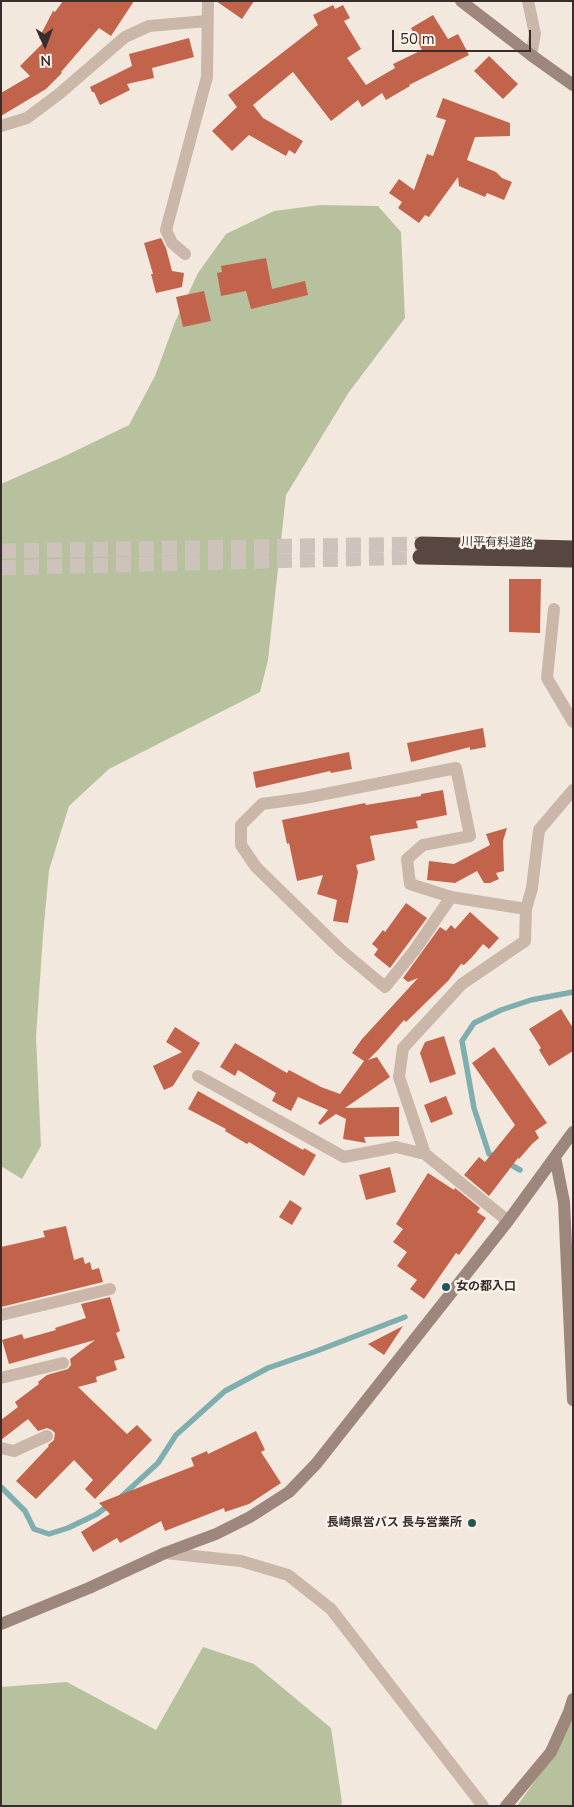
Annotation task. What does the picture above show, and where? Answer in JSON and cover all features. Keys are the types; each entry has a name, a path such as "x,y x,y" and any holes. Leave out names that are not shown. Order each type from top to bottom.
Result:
{"highway":[{"name":"川平有料道路","path":"573,548 421,551 573,560"}],"street":[{"path":"185,254 172,243 166,230 207,77 208,1"},
{"path":"461,1 531,56 573,85"},
{"path":"528,1 535,34 531,56"},
{"path":"1,126 27,118 59,94 125,37 149,26 207,21"},
{"path":"554,609 547,678 573,722"},
{"path":"451,897 414,951 384,987 342,950 256,867 241,845 241,825 262,804 305,798 456,768 470,836 423,844 407,859 410,884 451,897 526,909"},
{"path":"425,1154 399,1077 403,1048 462,984 525,941 526,909 532,888 540,830 573,790"},
{"path":"198,1076 344,1158 396,1147 425,1154 508,1221"},
{"path":"1,1624 89,1588 165,1553 216,1534 250,1517 289,1492 316,1464 508,1221 573,1132"},
{"path":"555,1157 564,1202 573,1400"},
{"path":"1,1315 110,1289"},
{"path":"1,1378 63,1364"},
{"path":"1,1448 14,1451 47,1436"},
{"path":"165,1553 242,1560 288,1575 331,1609 482,1806"},
{"path":"506,1806 551,1752 570,1712 573,1699"}],"green space":[{"path":"320,205 378,206 401,232 405,318 349,392 286,495 268,660 260,692 109,769 69,806 49,870 43,935 36,1037 41,1146 22,1179 1,1166 1,484 129,425 155,376 175,322 198,273 226,234 274,211"},
{"path":"203,1647 254,1664 331,1728 342,1802 341,1806 1,1806 1,1687 67,1682 156,1730"},
{"path":"573,1713 573,1806 517,1806 559,1747"}],"building":[{"path":"63,1 134,1 111,36 99,28 62,73 46,89 1,116 1,93 30,76 20,66 44,42 39,38 53,11 55,12"},
{"path":"216,1 254,1 242,19"},
{"path":"333,5 335,9 343,5 350,18 344,21 361,49 347,58 366,85 395,68 393,64 422,50 411,28 433,15 448,39 458,34 469,55 409,85 386,100 382,93 362,107 358,100 331,121 293,72 253,105 263,118 303,141 295,154 289,150 286,156 249,135 232,151 212,131 237,107 228,95 318,25 313,15"},
{"path":"189,38 194,57 152,68 154,78 127,84 130,90 100,105 90,87 132,66 129,54"},
{"path":"489,56 518,84 503,99 474,71"},
{"path":"443,98 510,123 510,136 475,137 467,160 496,172 502,178 512,182 504,200 487,193 485,197 459,186 458,177 429,217 425,215 419,223 398,208 402,202 389,193 399,179 414,190 427,154 433,156 446,120 436,117"},
{"path":"161,238 166,248 172,271 184,273 182,287 156,293 151,274 153,274 144,243"},
{"path":"266,258 272,289 305,281 308,295 251,309 246,291 221,296 217,273 222,272 221,266"},
{"path":"204,291 211,321 183,327 176,297"},
{"path":"509,579 541,579 540,633 509,632"},
{"path":"483,728 486,747 470,750 470,747 411,762 407,743"},
{"path":"349,752 352,769 331,773 330,771 256,788 253,772"},
{"path":"443,790 447,815 416,821 418,828 370,836 375,860 356,865 358,872 348,923 333,921 337,900 317,894 323,875 297,881 282,820 365,803 366,805 421,796 421,794"},
{"path":"507,828 503,841 504,871 496,873 499,879 490,883 484,883 477,871 455,883 427,880 429,861 454,864 490,845 486,834"},
{"path":"406,903 427,918 390,968 374,955 378,949 372,944 383,930 385,932"},
{"path":"470,912 499,938 489,949 483,944 464,965 461,964 448,981 406,1022 404,1020 368,1060 377,1057 390,1077 345,1108 399,1107 399,1136 364,1137 366,1143 343,1139 346,1119 336,1114 320,1125 318,1123 328,1110 298,1097 291,1111 272,1101 276,1093 238,1070 235,1076 220,1067 235,1043 287,1073 289,1070 321,1087 340,1094 364,1061 352,1053 362,1039 418,978 408,982 403,978 440,927 446,931 451,925 455,929"},
{"path":"561,1009 573,1028 573,1051 549,1066 539,1050 541,1048 529,1029"},
{"path":"175,1027 200,1043 173,1086 164,1090 153,1066 182,1052 166,1042"},
{"path":"444,1036 456,1074 430,1083 420,1053 425,1042"},
{"path":"494,1047 547,1123 535,1131 539,1138 518,1158 489,1196 464,1175 479,1157 485,1162 515,1125 472,1063"},
{"path":"198,1091 303,1150 304,1148 316,1155 304,1176 249,1142 247,1144 225,1131 226,1129 188,1109"},
{"path":"446,1096 453,1114 431,1123 424,1105"},
{"path":"390,1167 396,1192 366,1200 359,1175"},
{"path":"428,1173 454,1190 455,1188 480,1208 477,1212 486,1218 459,1255 456,1253 424,1299 410,1289 417,1280 397,1266 407,1252 393,1242 403,1229 396,1224"},
{"path":"290,1200 302,1208 292,1225 279,1217"},
{"path":"66,1226 74,1260 83,1257 85,1264 90,1262 92,1270 99,1268 103,1282 1,1307 1,1247 45,1237 43,1231"},
{"path":"110,1297 120,1331 116,1333 125,1358 114,1361 117,1370 96,1377 97,1382 78,1387 127,1434 137,1425 152,1440 95,1499 85,1489 93,1480 74,1460 36,1499 16,1481 54,1440 55,1433 47,1428 38,1431 28,1419 1,1440 1,1420 18,1407 15,1402 39,1384 38,1382 47,1375 68,1369 71,1365 70,1359 95,1340 9,1364 2,1340 22,1334 24,1339 56,1330 55,1328 86,1318 81,1304"},
{"path":"403,1326 384,1355 368,1344"},
{"path":"256,1431 265,1450 261,1452 281,1483 249,1504 225,1512 224,1508 165,1531 161,1521 120,1543 117,1538 93,1552 81,1532 110,1514 99,1503 194,1466 191,1458 207,1451 208,1454"}],"waterway":[{"path":"498,1158 489,1154 474,1108 462,1041 474,1023 501,1010 531,1000 573,992"},
{"path":"506,1162 520,1170"},
{"path":"122,1496 158,1463 176,1435 225,1391 268,1368 405,1317"},
{"path":"1,1487 25,1511 34,1529 49,1534 68,1528 97,1514 110,1504"}],"tunnel":[{"path":"1,551 422,544"},
{"path":"1,568 420,557"}],"place":[{"name":"女の都入口","path":"446,1287"},
{"name":"長崎県営バス 長与営業所","path":"472,1523"}]}
